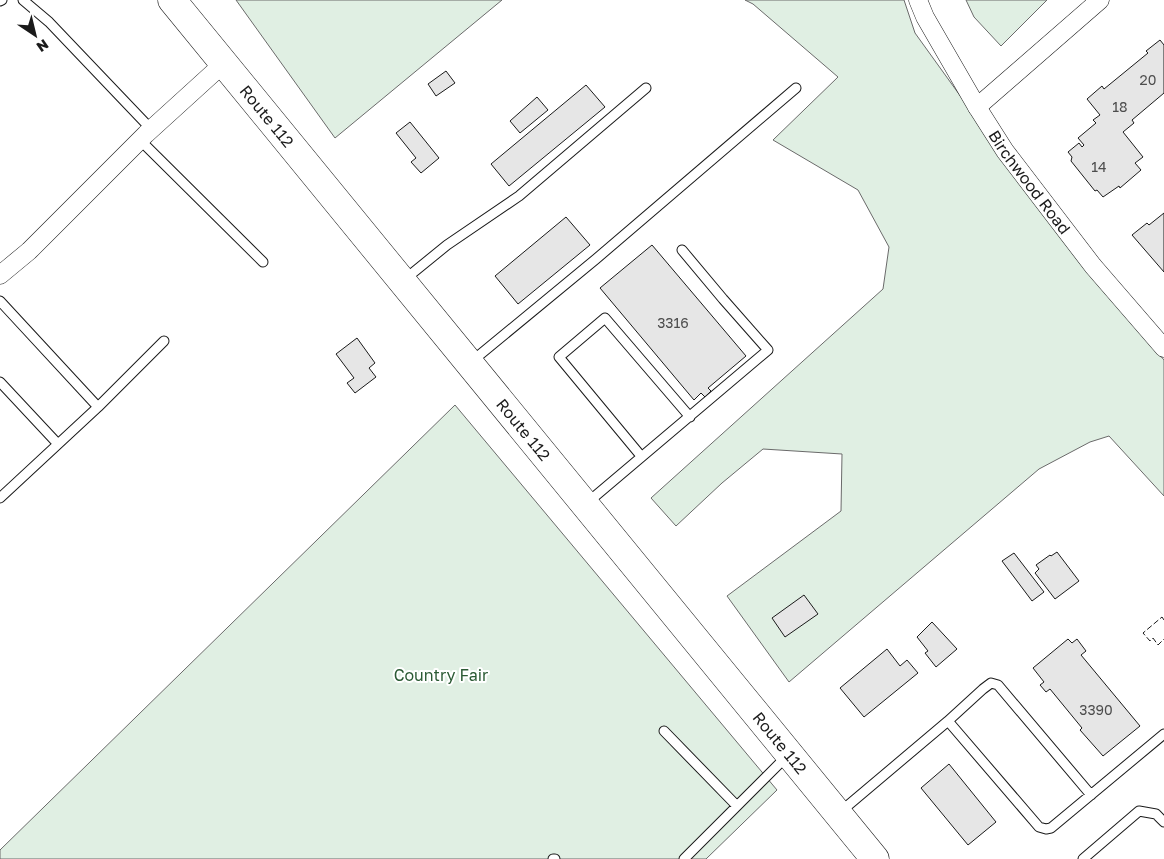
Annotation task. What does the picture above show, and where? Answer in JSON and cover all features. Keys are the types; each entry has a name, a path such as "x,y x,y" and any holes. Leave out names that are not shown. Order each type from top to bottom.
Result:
{"main road":[{"name":"Route 112","path":"172,0 875,859"}],"street":[{"name":"Birchwood Road","path":"918,0 925,17 1005,151 1092,266 1162,342"},
{"path":"977,107 1100,0"},
{"path":"0,275 29,251 146,134 223,64"}],"lane":[{"path":"23,0 49,22 146,134 263,262"},
{"path":"402,282 447,245 519,196 646,88"},
{"path":"469,364 596,259 796,88"},
{"path":"585,505 768,350 682,250"},
{"path":"0,301 98,406"},
{"path":"641,456 559,357 605,318 690,417"},
{"path":"0,498 164,341"},
{"path":"0,382 58,443"},
{"path":"838,814 991,683 998,685 1091,795"},
{"path":"948,720 1039,827 1046,829 1051,828 1164,734"},
{"path":"664,731 737,806"},
{"path":"684,859 789,754"},
{"path":"1083,859 1139,812 1156,814 1164,822"}],"green space":[{"path":"236,0 502,0 335,138"},
{"path":"745,0 904,0 915,33 1064,240 1164,360 1164,496 1109,436 1090,442 1039,469 789,682 727,596 841,511 842,454 763,449 722,483 676,526 651,498 883,289 889,247 858,190 773,140 838,77 753,4"},
{"path":"966,0 1047,0 1001,46 974,17"},
{"name":"Country Fair","path":"455,405 777,790 706,859 0,859 0,850"}],"building":[{"path":"1160,40 1164,45 1164,93 1132,120 1134,123 1123,132 1143,157 1135,163 1141,170 1120,188 1119,186 1103,197 1097,190 1095,191 1071,161 1072,157 1068,152 1079,143 1082,147 1084,145 1078,138 1096,123 1093,120 1100,115 1087,99 1102,86 1104,89 1148,53 1146,51"},
{"path":"446,71 455,83 436,96 428,84"},
{"path":"586,85 605,107 509,186 491,164"},
{"path":"537,97 548,110 520,133 510,121"},
{"path":"410,122 439,158 421,173 411,162 416,158 396,133"},
{"path":"1164,213 1164,272 1132,235"},
{"path":"566,217 590,245 518,304 495,276"},
{"path":"652,245 746,356 708,388 711,391 705,397 701,393 694,400 600,288"},
{"path":"357,338 375,363 369,368 376,377 355,393 347,383 354,378 336,354"},
{"path":"1057,552 1079,581 1055,599 1035,573 1039,569 1036,565"},
{"path":"1014,553 1044,592 1032,601 1002,561"},
{"path":"804,595 818,614 785,637 772,618"},
{"path":"932,622 957,649 936,667 925,653 928,651 917,637"},
{"path":"1068,639 1072,643 1077,639 1086,651 1081,655 1140,726 1103,756 1080,730 1082,728 1050,689 1046,692 1040,685 1044,682 1033,668"},
{"path":"887,649 900,666 907,660 918,673 864,717 840,688"},
{"path":"949,764 996,822 968,845 921,788"}],"fence":[{"path":"1164,620 1162,617 1143,633 1150,641 1153,638 1158,645 1164,639"}]}
